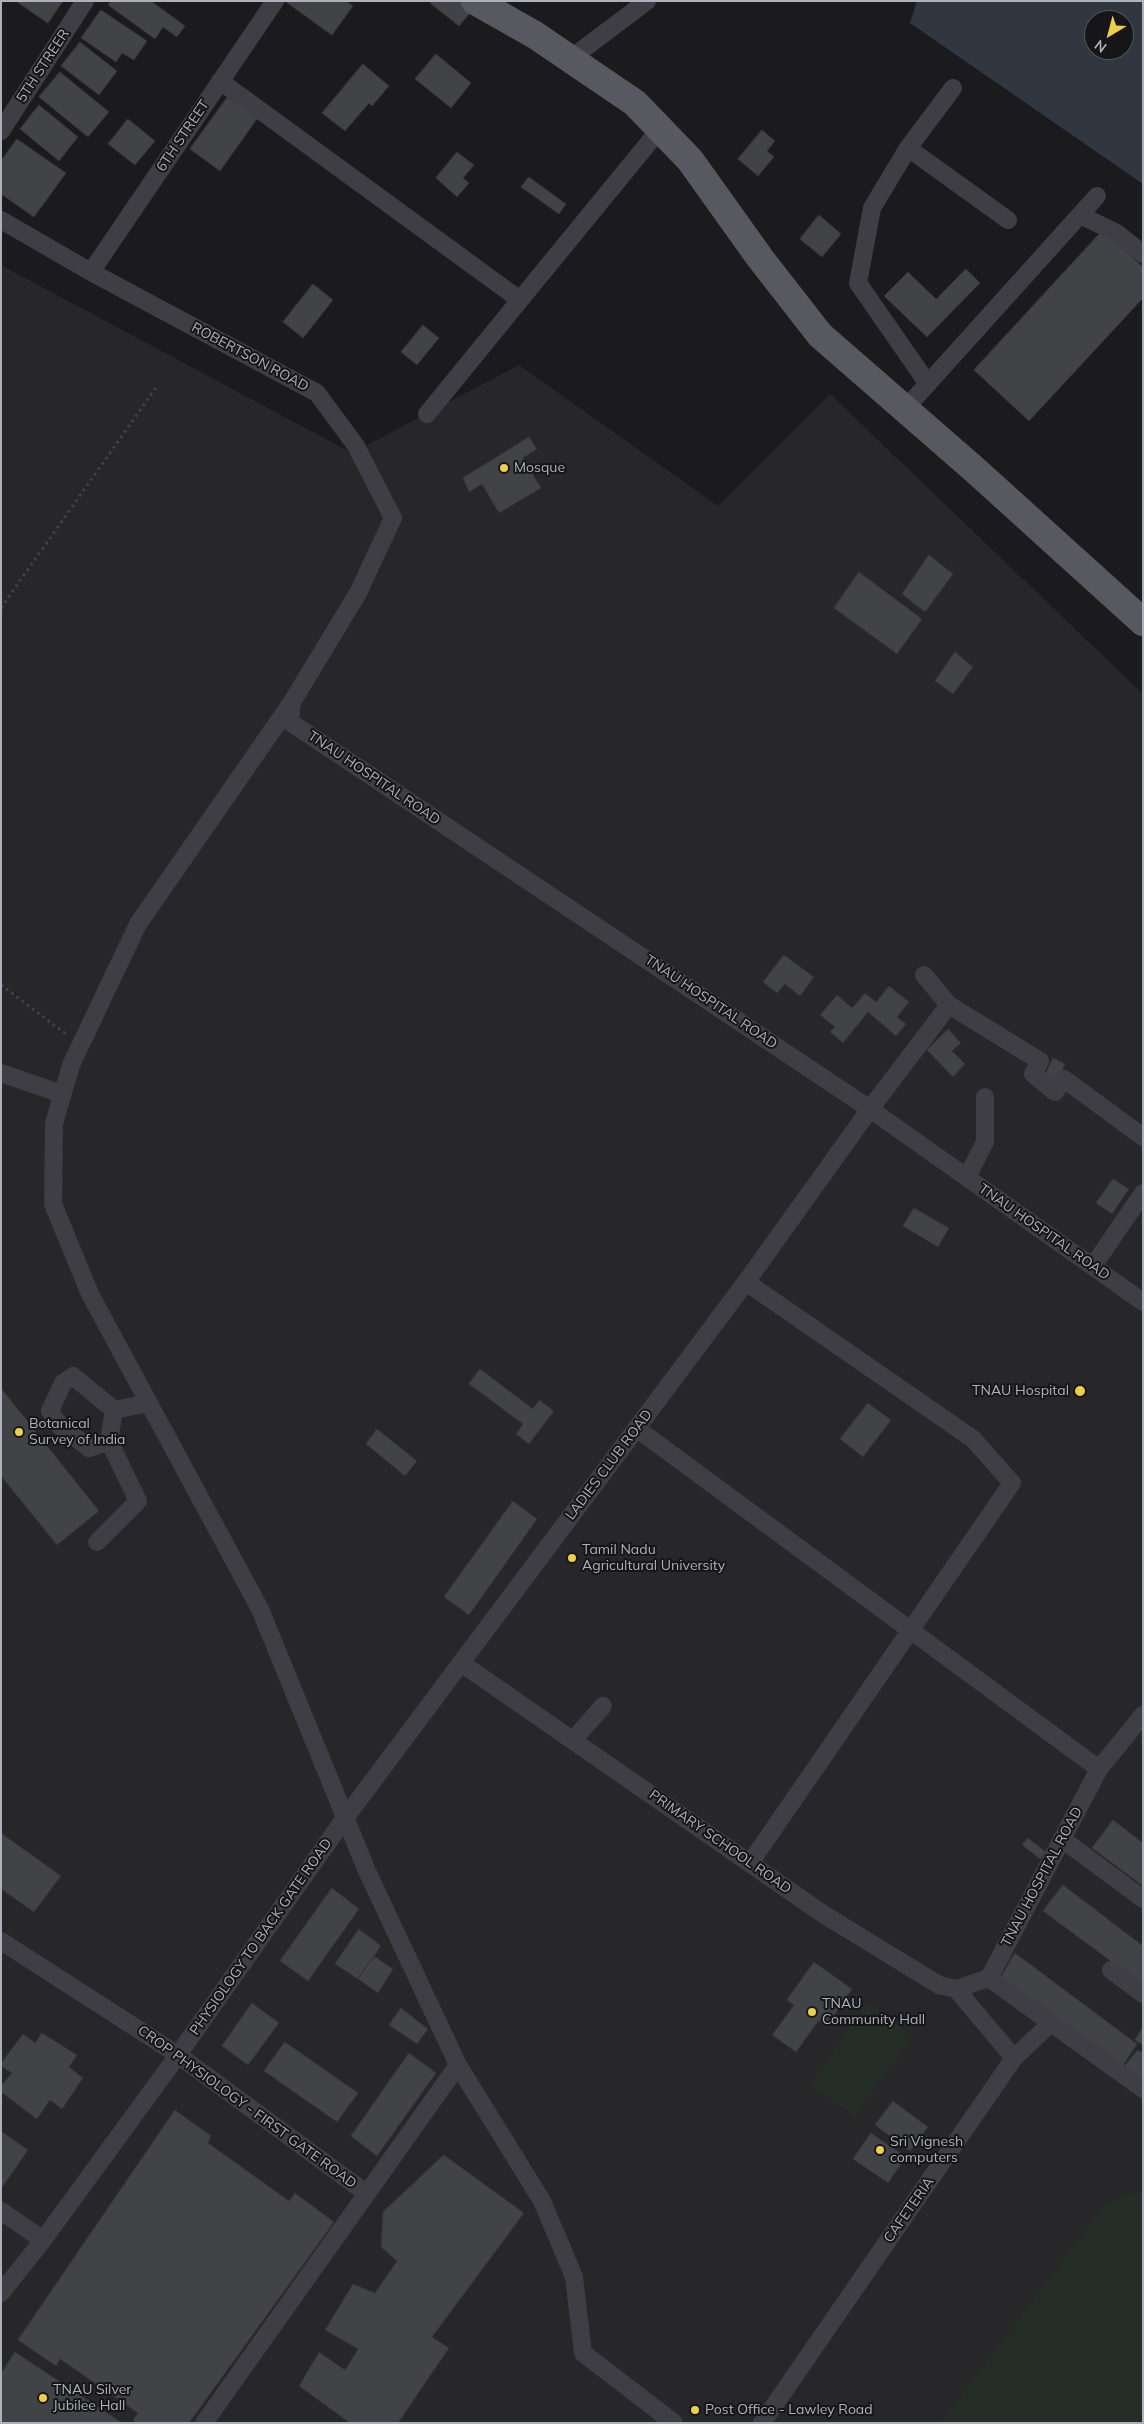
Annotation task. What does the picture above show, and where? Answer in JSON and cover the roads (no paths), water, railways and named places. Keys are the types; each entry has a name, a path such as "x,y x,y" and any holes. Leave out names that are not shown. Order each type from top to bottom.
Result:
{"main road":[{"path":"475,1 535,35 635,103 690,160 760,258 820,335 1143,622"}],"street":[{"name":"5TH STREER","path":"1,131 85,1"},
{"name":"6TH STREET","path":"90,272 275,1"},
{"path":"570,59 647,1"},
{"path":"220,81 520,300"},
{"path":"928,384 858,283 872,208 908,148 953,88"},
{"path":"427,414 660,129"},
{"path":"908,148 1008,220"},
{"path":"905,409 1097,196"},
{"path":"1080,215 1116,233 1143,254"},
{"name":"ROBERTSON ROAD","path":"1,220 90,272 317,393 356,446 393,518 358,593 292,702"},
{"path":"292,702 138,924 71,1065 62,1094 54,1124 53,1204 90,1294 260,1609 345,1818 458,2065 542,2201 574,2277 584,2353 674,2423"},
{"name":"TNAU HOSPITAL ROAD","path":"292,702 290,722 870,1109 1143,1302"},
{"path":"924,975 949,1005 1040,1061 1033,1074 1054,1092 1064,1079 1143,1137"},
{"name":"LADIES CLUB ROAD","path":"345,1818 746,1282 870,1109 949,1005"},
{"path":"1,1073 62,1094"},
{"path":"966,1177 985,1142 985,1097"},
{"path":"1093,1266 1143,1193"},
{"path":"746,1282 973,1439 1012,1483 750,1863"},
{"path":"110,1442 89,1448 60,1426 50,1411 63,1383 73,1376 114,1410"},
{"path":"114,1410 148,1402"},
{"path":"97,1542 138,1501 110,1442 114,1410"},
{"path":"636,1428 1099,1769"},
{"name":"PRIMARY SCHOOL ROAD","path":"461,1662 823,1914 930,1980 939,1985 956,1989"},
{"path":"573,1740 603,1706"},
{"name":"TNAU HOSPITAL ROAD","path":"989,1978 1099,1769 1143,1715"},
{"name":"PHYSIOLOGY TO BACK GATE ROAD","path":"1,2294 43,2240 178,2055 345,1818"},
{"path":"1062,1839 1143,1899"},
{"name":"CROP PHYSIOLOGY - FIRST GATE ROAD","path":"1,1941 178,2055 366,2193"},
{"path":"1111,1970 1143,1994"},
{"path":"1014,2058 956,1989 989,1978 1143,2089"},
{"name":"CAFETERIA","path":"762,2423 1014,2058 1051,2023"},
{"path":"204,2423 458,2065"},
{"path":"1,2211 43,2240"}],"place":[{"name":"Mosque","path":"504,468"},
{"name":"TNAU Hospital","path":"1080,1391"},
{"name":"Botanical Survey of India","path":"19,1432"},
{"name":"Tamil Nadu Agricultural University","path":"572,1558"},
{"name":"TNAU Community Hall","path":"812,2012"},
{"name":"Sri Vignesh computers","path":"880,2150"},
{"name":"TNAU Silver Jubilee Hall","path":"43,2398"},
{"name":"Post Office - Lawley Road","path":"695,2410"}]}
